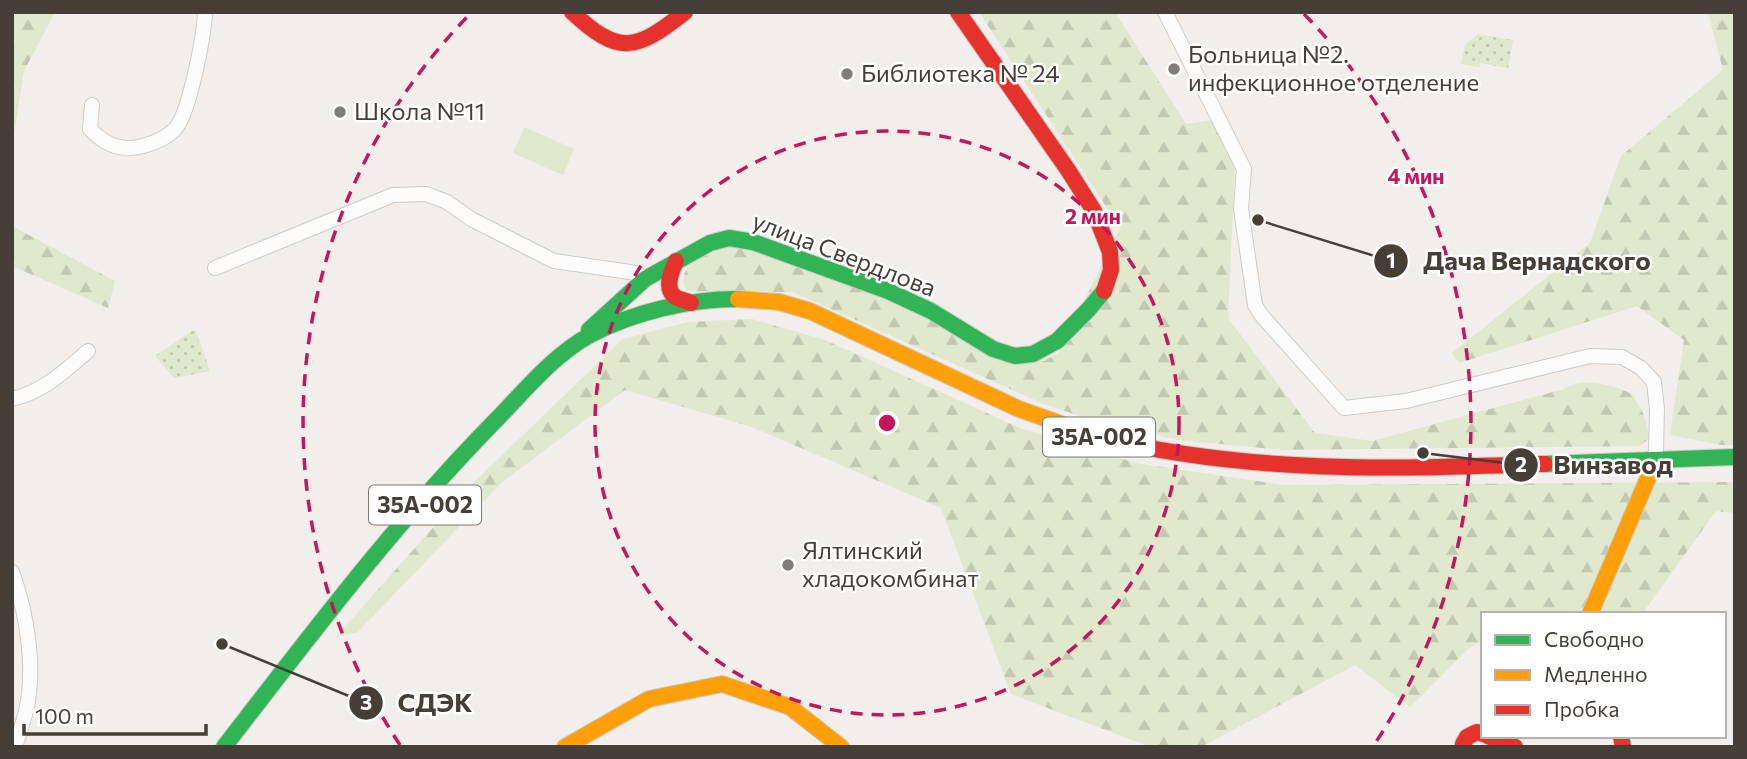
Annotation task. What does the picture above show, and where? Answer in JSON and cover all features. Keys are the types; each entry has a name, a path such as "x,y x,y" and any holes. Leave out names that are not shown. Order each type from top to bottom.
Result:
{"main road":[{"path":"572,12 599,37 616,44 629,44 657,34 685,12"},
{"name":"улица Свердлова","path":"577,344 645,279 710,243 735,237 892,293 931,311 979,341 1013,356 1039,354 1067,333 1103,293 1109,281 1111,261 1108,243 1085,194 958,12"},
{"path":"676,261 669,285 674,296 691,303"},
{"path":"642,319 645,279"},
{"name":"35А-002","path":"224,747 408,512 459,456 545,371 591,335 691,303 743,299 779,302 810,311 992,397 1056,424 1153,449 1225,462 1328,468 1735,457"},
{"name":"35А-002","path":"236,747 381,559 462,464 551,379 642,319 732,312 764,314 777,318"},
{"name":"35А-002","path":"802,326 1054,435 1151,460 1273,477 1326,479 1654,460 1735,468"},
{"path":"1591,612 1654,460"},
{"path":"565,747 649,699 722,684 790,707 841,747"},
{"path":"1464,747 1466,737 1481,733"},
{"path":"1493,738 1515,747"}],"street":[{"path":"92,105 90,129 101,141 129,150 156,142 176,127 191,91 205,27 205,12"},
{"path":"1165,12 1244,169 1241,209 1255,304 1262,316 1345,408 1406,401 1590,355 1622,357 1642,368 1654,382 1657,409 1654,460"},
{"path":"215,268 393,195 426,194 447,202 471,219 554,261 630,272 645,279"},
{"path":"12,399 57,378 88,351"},
{"path":"12,572 27,629 29,670 27,709 15,747"}],"green space":[{"path":"12,12 55,12 24,71 12,145"},
{"path":"979,12 1115,12 1186,124 1213,120 1235,163 1228,318 1315,433 1372,441 1588,382 1607,385 1632,394 1643,413 1650,438 1639,446 1282,450 1179,440 1107,425 1044,404 793,292 686,291 683,281 690,265 705,255 732,244 919,310 1024,362 1044,361 1059,352 1120,228"},
{"path":"1708,12 1735,12 1735,445 1721,445 1670,435 1684,340 1637,306 1459,363 1452,353 1590,243 1621,156 1723,70"},
{"path":"1478,34 1513,40 1508,68 1480,63 1479,67 1461,64 1465,45"},
{"path":"524,127 574,149 563,175 513,153"},
{"path":"12,226 115,281 108,308 12,266"},
{"path":"752,319 825,340 1020,428 1136,463 1284,485 1735,482 1735,513 1716,511 1643,612 1481,612 1481,641 1470,647 1410,707 1355,665 1201,747 1151,747 1011,694 941,508 752,427 625,390 501,483 358,632 336,637 469,487 623,339 688,322"},
{"path":"195,329 210,371 174,378 155,356"}],"traffic: fast":[{"path":"589,330 645,279 710,243 729,238 753,242 888,291 931,311 993,349 1015,356 1033,354 1057,341 1104,291"},
{"path":"224,747 391,536 462,456 553,362 590,335 625,320 681,304 738,299"},
{"path":"1545,464 1735,457"}],"traffic: slow":[{"path":"738,299 779,302 810,311 1019,409 1098,437"},
{"path":"1591,612 1651,471"},
{"path":"565,747 649,699 722,684 790,707 841,747"}],"traffic: jam":[{"path":"572,12 603,36 615,42 628,43 653,35 685,12"},
{"path":"958,12 1094,211 1110,252 1111,270 1104,291"},
{"path":"676,261 670,278 671,292 675,297 691,303"},
{"path":"1098,437 1210,458 1265,463 1376,467 1545,464"},
{"path":"1464,747 1467,737 1477,732 1481,733"},
{"path":"1493,738 1515,747"},
{"path":"1621,738 1623,747"}],"place":[{"name":"Больница №2. инфекционное отделение","path":"1174,69"},
{"name":"Библиотека № 24","path":"847,74"},
{"name":"Школа №11","path":"340,112"},
{"name":"Дача Вернадского","path":"1258,220"},
{"name":"Винзавод","path":"1423,453"},
{"name":"Ялтинский хладокомбинат","path":"788,565"},
{"name":"СДЭК","path":"222,644"}]}
